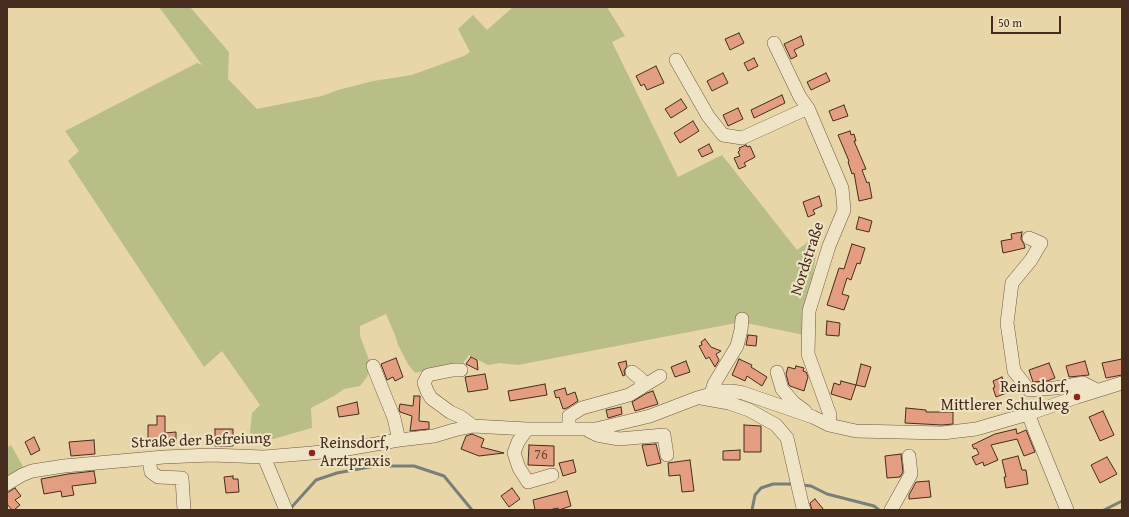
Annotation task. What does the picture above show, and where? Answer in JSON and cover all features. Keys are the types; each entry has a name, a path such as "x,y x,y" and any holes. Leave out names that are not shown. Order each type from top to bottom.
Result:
{"street":[{"name":"Nordstraße","path":"774,43 800,97 808,108 842,188 844,210 829,246 809,311 808,354 830,415 829,425"},
{"path":"676,60 708,116 723,135 742,138 808,108"},
{"path":"1029,238 1041,243 1031,260 1012,283 1007,323 1014,371 1029,390 1055,388 1084,382 1097,390"},
{"path":"711,394 714,384 737,346 742,319"},
{"path":"373,366 394,418 399,440"},
{"path":"461,370 453,370 428,376 424,383 432,398 450,412 461,417 473,426"},
{"path":"632,372 641,379 641,388"},
{"path":"777,372 782,389 794,403 805,411 807,415"},
{"path":"569,429 569,416 582,408 629,395 660,376"},
{"name":"Straße der Befreiung","path":"7,484 32,471 64,466 149,458 211,455 264,457 333,451 434,436 473,426 527,429 596,429 650,416 711,394 732,391 743,393 807,415 829,425 856,431 942,433 976,430 1122,382"},
{"path":"697,398 729,403 749,410 776,425 787,438 803,509"},
{"path":"1028,414 1066,510"},
{"path":"527,429 518,442 514,453 519,468 528,482 552,475"},
{"path":"586,429 597,435 619,439 664,435 667,455"},
{"path":"891,510 911,474 909,456"},
{"path":"264,457 285,508"},
{"path":"149,458 151,472 158,477 182,478 184,510"}],"green space":[{"path":"159,7 190,7 229,52 228,79 257,109 322,96 338,90 373,81 412,75 464,56 470,52 458,29 473,15 487,30 513,7 607,7 625,36 612,42 678,177 722,155 797,250 819,234 804,335 741,322 518,365 500,363 488,365 469,355 463,363 415,373 408,364 398,345 386,314 360,326 360,336 371,365 367,377 360,386 344,389 311,408 312,428 273,439 250,433 252,413 260,405 222,351 204,367 68,161 79,151 65,131 197,63 202,65"},
{"path":"11,445 25,470 7,481 7,448"}],"building":[{"path":"739,33 744,43 730,50 725,39"},
{"path":"801,36 804,45 794,50 797,56 791,59 784,44"},
{"path":"754,58 758,66 748,71 744,63"},
{"path":"656,66 664,83 647,90 644,84 641,86 636,76"},
{"path":"723,73 728,83 712,91 707,81"},
{"path":"826,73 830,81 811,90 807,82"},
{"path":"782,95 785,103 754,118 751,110"},
{"path":"681,99 687,108 671,118 665,109"},
{"path":"844,105 848,116 833,121 829,111"},
{"path":"738,108 743,119 728,126 723,115"},
{"path":"693,121 699,131 680,143 674,133"},
{"path":"850,131 851,135 854,134 856,141 854,141 866,169 862,170 867,183 869,182 872,198 859,201 854,173 852,174 849,161 838,135"},
{"path":"709,144 713,152 702,157 698,150"},
{"path":"746,145 747,147 750,146 755,157 744,163 746,166 739,169 734,158 740,156 738,152 740,150 739,148"},
{"path":"819,196 822,206 813,210 815,214 808,217 803,202"},
{"path":"859,217 872,221 869,232 856,229"},
{"path":"1022,232 1021,239 1025,248 1003,253 1001,241 1012,239 1011,234"},
{"path":"852,244 865,248 860,264 857,263 851,280 847,278 842,294 849,296 844,310 827,305 839,268 844,269"},
{"path":"827,321 840,323 839,336 826,335"},
{"path":"748,335 757,336 756,346 746,345"},
{"path":"705,339 711,347 721,351 716,354 719,360 715,367 709,357 706,359 699,346 702,345 701,342"},
{"path":"471,357 477,360 478,370 466,364"},
{"path":"396,358 403,377 395,381 393,377 387,380 381,364"},
{"path":"739,359 752,365 751,367 767,377 762,386 747,376 745,381 732,375"},
{"path":"1122,359 1122,375 1106,378 1102,363"},
{"path":"626,361 627,366 624,371 625,375 623,376 618,363"},
{"path":"686,361 690,372 675,377 671,367"},
{"path":"1085,361 1089,375 1069,377 1066,366"},
{"path":"1049,363 1055,378 1047,381 1033,382 1029,370"},
{"path":"861,364 871,367 865,387 856,385"},
{"path":"796,366 804,368 803,371 806,372 808,377 804,391 789,385 786,374 788,367 795,369"},
{"path":"485,374 488,389 468,392 465,377"},
{"path":"1002,377 1009,392 996,397 993,388 995,387 993,381"},
{"path":"841,381 856,385 851,400 831,394 834,383 840,385"},
{"path":"545,384 547,395 510,401 508,391"},
{"path":"565,388 567,395 575,392 578,401 563,409 559,397 556,398 554,391"},
{"path":"653,391 658,404 635,411 632,402"},
{"path":"414,396 420,396 419,421 429,422 429,429 410,431 412,416 400,412 400,404 413,406"},
{"path":"357,402 359,414 339,417 337,407"},
{"path":"621,407 622,414 608,418 606,410"},
{"path":"906,408 926,410 926,412 953,412 953,424 942,425 905,423"},
{"path":"1103,411 1114,435 1100,441 1089,417"},
{"path":"157,416 165,416 165,433 176,432 176,444 148,445 148,425 157,425"},
{"path":"744,425 761,426 761,452 744,452"},
{"path":"215,429 233,429 233,446 215,446"},
{"path":"1016,429 1017,434 1026,430 1035,452 1024,456 1017,439 991,445 998,460 984,466 983,462 976,465 972,457 979,454 976,448 974,449 972,445 995,434"},
{"path":"472,434 484,439 481,447 504,453 479,456 461,449 466,436"},
{"path":"34,437 40,450 31,455 25,442"},
{"path":"94,440 95,454 71,456 69,442"},
{"path":"656,444 661,463 647,466 642,445"},
{"path":"529,445 554,446 554,466 528,465"},
{"path":"740,450 740,460 723,460 723,451"},
{"path":"901,454 903,472 900,477 887,478 885,456"},
{"path":"1018,456 1022,470 1026,470 1028,484 1006,488 1004,477 1006,477 1002,460"},
{"path":"1107,457 1117,474 1100,483 1091,465"},
{"path":"573,460 576,472 563,476 559,463"},
{"path":"690,460 694,491 682,492 680,475 669,476 668,463"},
{"path":"94,471 96,483 72,486 74,495 62,497 61,491 44,494 41,479"},
{"path":"233,476 233,479 238,479 239,492 226,493 224,477"},
{"path":"929,481 931,497 909,499 909,495 916,482"},
{"path":"15,488 21,496 15,500 20,505 12,510 7,504 7,493"},
{"path":"512,488 520,499 509,507 501,496"},
{"path":"567,491 571,506 559,510 558,508 549,510 535,510 533,500"},
{"path":"815,499 824,510 812,510 810,503"}],"waterway":[{"path":"290,509 316,480 337,473 375,466 414,466 444,476 472,510"},
{"path":"752,510 755,495 761,488 773,484 794,484"},
{"path":"802,485 811,486 827,494 874,506 879,510"},
{"path":"1104,510 1122,501"}],"place":[{"name":"Reinsdorf, Mittlerer Schulweg","path":"1077,397"},
{"name":"Reinsdorf, Arztpraxis","path":"312,453"}]}
